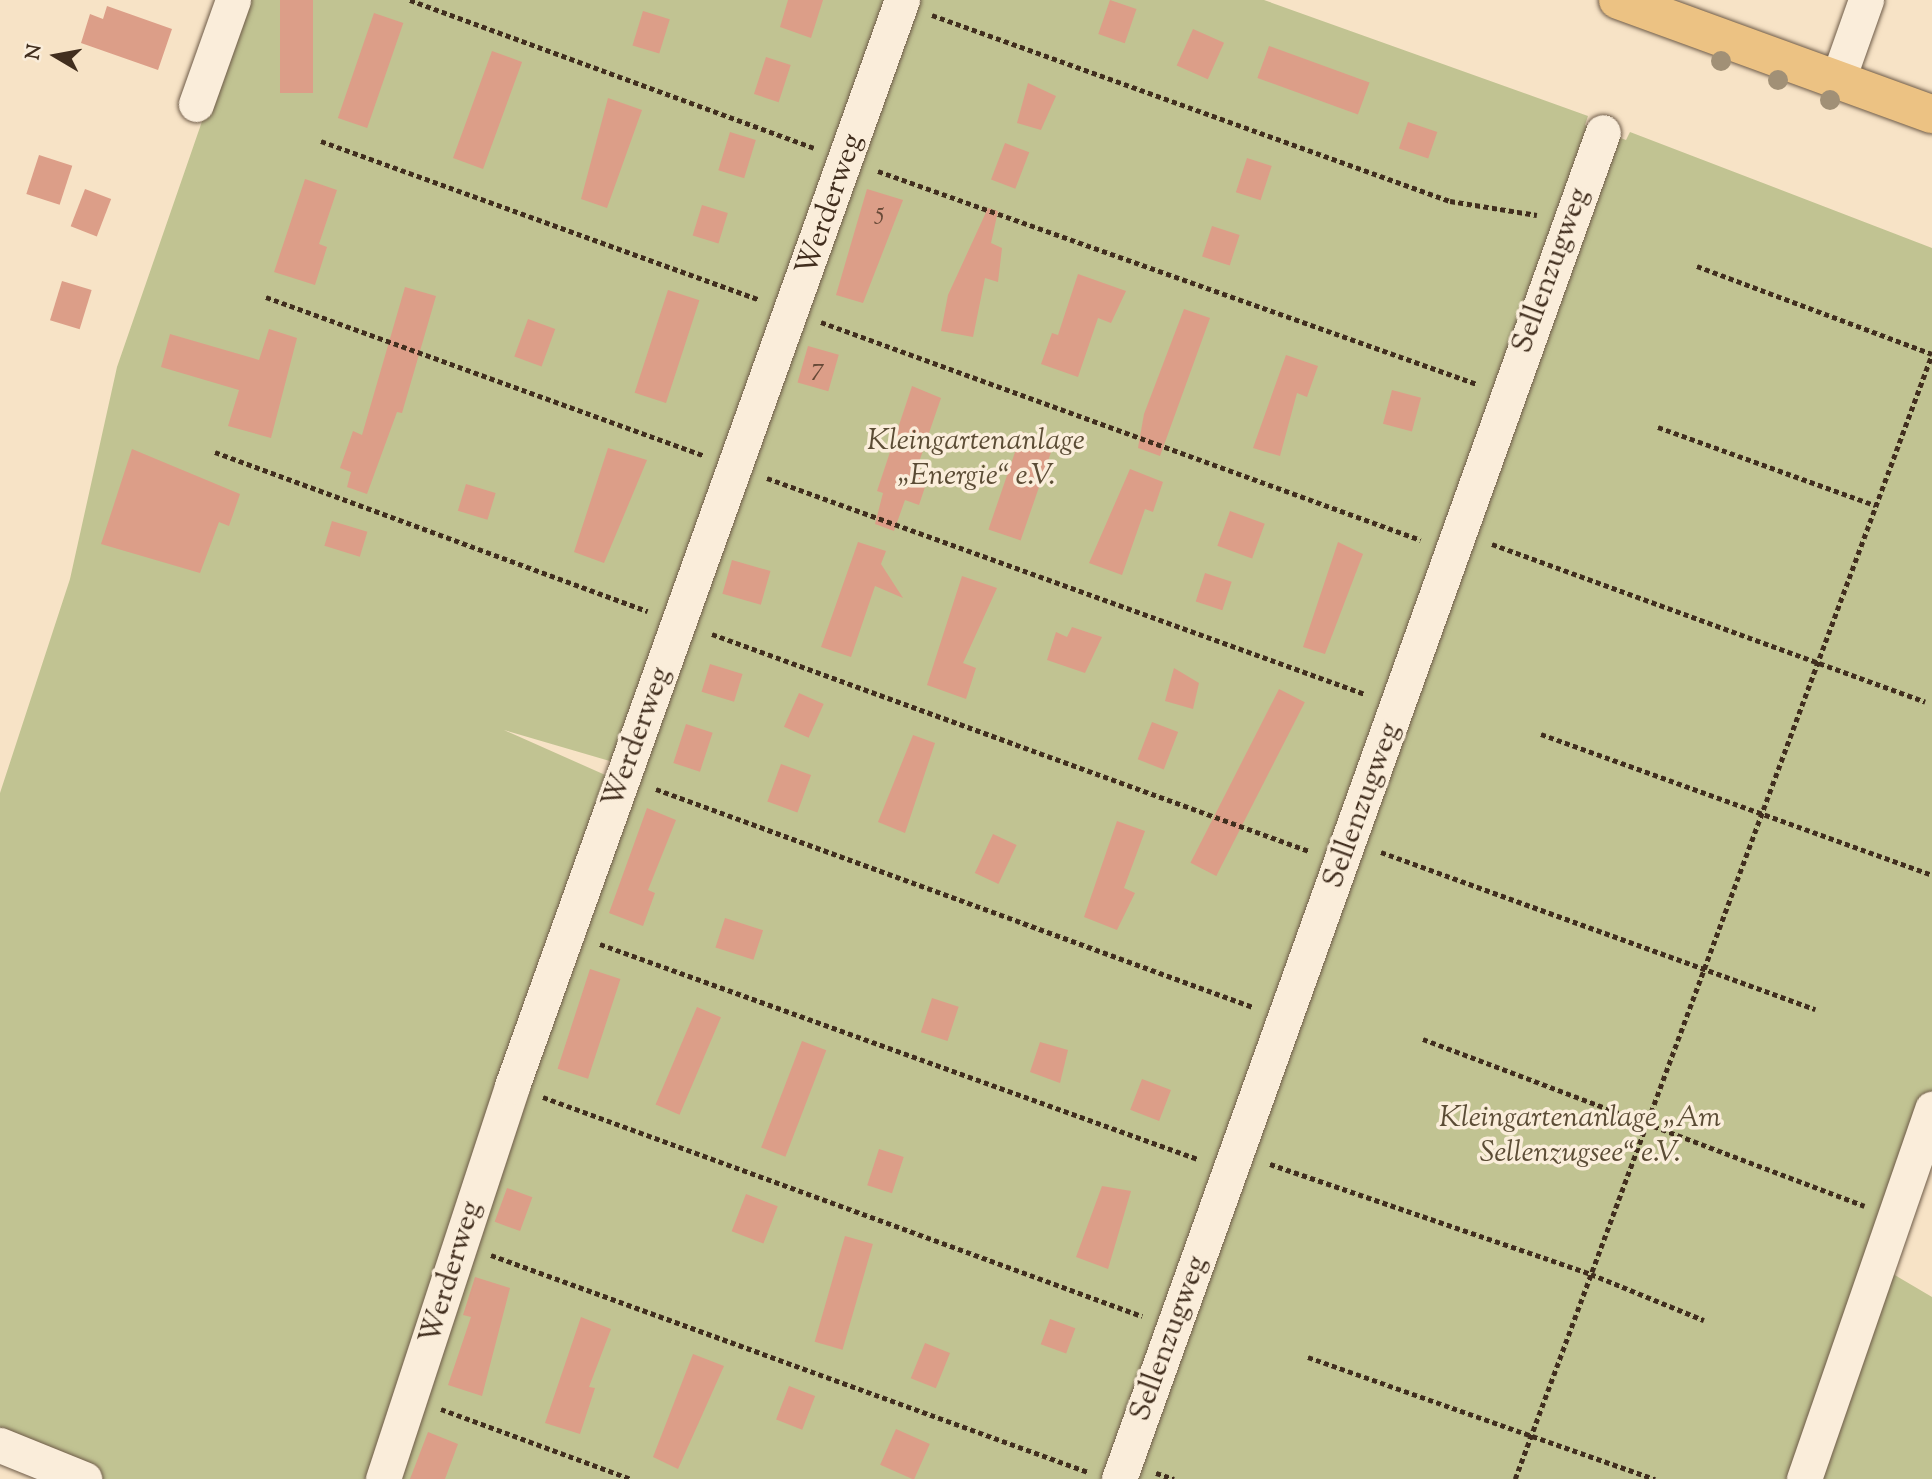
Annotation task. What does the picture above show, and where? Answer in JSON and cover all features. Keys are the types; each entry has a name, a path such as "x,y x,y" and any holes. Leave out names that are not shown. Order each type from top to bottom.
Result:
{"main road":[{"path":"1618,0 1932,114"}],"lane":[{"path":"196,104 233,0"},
{"path":"1838,79 1866,0"},
{"name":"Werderweg","path":"383,1479 413,1398 512,1086 793,312 902,2"},
{"name":"Sellenzugweg","path":"1107,1477 1173,1328 1235,1163 1603,132"},
{"path":"1804,1479 1932,1109"},
{"path":"0,1445 84,1479"}],"path":[{"path":"410,0 1507,395"},
{"path":"902,2 1450,201 1570,220"},
{"path":"321,141 793,312 1458,543 1816,662 1925,702"},
{"path":"1515,1479 1759,810 1932,354 1697,266"},
{"path":"266,297 1399,707"},
{"path":"1658,427 1875,505"},
{"path":"215,452 679,622 1347,852 1815,1009"},
{"path":"1541,734 1759,810 1932,875"},
{"path":"624,778 1287,1019"},
{"path":"567,932 1235,1163 1591,1274 1704,1320"},
{"path":"1423,1039 1895,1218"},
{"path":"512,1086 1173,1328"},
{"path":"460,1244 1107,1477"},
{"path":"1308,1357 1532,1432 1655,1479"},
{"path":"413,1398 631,1479"}],"green space":[{"path":"244,0 1264,0 1588,116 1585,125 1626,140 1630,132 1932,248 1932,1163 1893,1274 1932,1297 1932,1479 394,1479 637,769 504,730 612,778 374,1479 100,1479 0,1438 0,793 70,579 117,367"}],"building":[{"path":"280,0 313,0 313,93 280,93"},
{"path":"788,0 823,0 811,38 780,27"},
{"path":"1110,0 1136,9 1125,43 1098,34"},
{"path":"107,6 172,29 158,70 81,43 90,14 103,19"},
{"path":"643,11 670,19 659,54 632,45"},
{"path":"374,13 403,23 367,128 338,118"},
{"path":"1193,29 1224,43 1208,79 1177,66"},
{"path":"1269,46 1370,83 1358,115 1257,78"},
{"path":"492,51 522,62 483,169 453,158"},
{"path":"766,57 791,65 779,102 754,94"},
{"path":"1028,83 1056,96 1041,130 1017,123"},
{"path":"608,98 642,110 607,208 581,199"},
{"path":"1408,122 1437,132 1428,159 1399,148"},
{"path":"730,132 756,140 744,178 718,170"},
{"path":"1005,143 1029,152 1015,189 991,179"},
{"path":"39,155 72,166 60,205 26,194"},
{"path":"1247,158 1272,166 1261,200 1236,192"},
{"path":"305,179 337,190 319,244 327,247 315,285 274,272"},
{"path":"85,189 111,199 97,236 71,226"},
{"path":"867,189 903,200 863,303 836,295"},
{"path":"702,205 728,213 718,243 693,236"},
{"path":"988,208 998,211 991,243 1002,248 998,282 985,278 973,337 941,331 948,295"},
{"path":"1212,226 1240,235 1230,265 1202,256"},
{"path":"1078,274 1126,291 1111,323 1098,318 1078,377 1041,364 1052,333 1058,335"},
{"path":"62,281 92,290 80,329 50,320"},
{"path":"405,287 436,296 402,413 397,412 367,494 347,487 351,472 340,468 353,431 362,435"},
{"path":"668,290 699,300 666,403 635,393"},
{"path":"1184,309 1210,318 1160,456 1138,448 1144,414"},
{"path":"528,319 555,329 542,367 514,357"},
{"path":"269,329 297,338 271,438 228,426 239,390 161,367 170,334 259,360"},
{"path":"808,346 839,355 828,391 798,383"},
{"path":"1286,355 1318,366 1307,397 1297,393 1280,456 1253,448"},
{"path":"912,386 941,398 916,471 929,475 919,505 905,500 894,531 875,524 883,493 877,491"},
{"path":"1392,390 1421,398 1412,432 1383,424"},
{"path":"1022,432 1054,443 1021,540 988,529"},
{"path":"608,448 647,460 604,563 574,552"},
{"path":"132,449 240,494 229,526 219,522 200,573 101,544"},
{"path":"1130,469 1163,482 1153,512 1145,509 1122,575 1089,563"},
{"path":"466,484 496,493 487,520 458,511"},
{"path":"1230,511 1265,524 1252,558 1217,546"},
{"path":"332,521 367,532 360,557 324,546"},
{"path":"858,542 886,551 881,564 903,598 875,586 851,657 821,647"},
{"path":"1338,542 1363,554 1325,654 1303,647"},
{"path":"732,560 770,571 761,605 722,594"},
{"path":"1205,573 1232,582 1222,610 1196,602"},
{"path":"962,576 997,588 963,663 976,668 966,699 927,685"},
{"path":"1072,627 1102,637 1085,673 1047,660 1056,632 1067,637"},
{"path":"710,664 743,674 734,702 702,692"},
{"path":"1174,668 1199,683 1193,709 1165,701"},
{"path":"1279,689 1305,702 1216,876 1190,863"},
{"path":"799,693 824,704 809,738 784,727"},
{"path":"1152,722 1178,732 1164,769 1138,759"},
{"path":"686,724 713,733 700,772 673,763"},
{"path":"913,735 935,743 905,833 878,822"},
{"path":"781,764 811,775 797,813 767,802"},
{"path":"647,808 676,820 648,890 655,893 643,926 609,913"},
{"path":"1117,821 1145,831 1124,888 1135,893 1117,930 1084,917"},
{"path":"993,834 1017,845 998,884 975,873"},
{"path":"725,918 763,930 753,960 715,947"},
{"path":"590,969 620,979 588,1079 558,1069"},
{"path":"932,998 959,1007 948,1041 921,1032"},
{"path":"697,1007 721,1017 680,1115 656,1105"},
{"path":"802,1041 826,1050 785,1157 761,1147"},
{"path":"1040,1042 1068,1050 1060,1083 1030,1072"},
{"path":"1142,1079 1171,1090 1159,1121 1130,1110"},
{"path":"879,1149 904,1157 892,1193 867,1185"},
{"path":"1102,1186 1131,1191 1108,1269 1076,1257"},
{"path":"507,1188 532,1197 520,1231 495,1222"},
{"path":"746,1194 778,1206 763,1244 732,1231"},
{"path":"845,1236 873,1244 843,1350 815,1342"},
{"path":"475,1277 510,1288 482,1396 448,1385 471,1317 463,1315"},
{"path":"581,1317 611,1329 589,1387 595,1388 580,1434 545,1423"},
{"path":"1050,1319 1075,1328 1066,1354 1041,1344"},
{"path":"925,1343 950,1353 936,1388 911,1378"},
{"path":"693,1354 724,1366 678,1469 653,1457"},
{"path":"789,1386 815,1396 802,1430 776,1420"},
{"path":"896,1429 930,1444 914,1479 880,1465"},
{"path":"428,1432 458,1444 445,1479 410,1479"}],"park label":[{"name":"Kleingartenanlage „Energie“ e.V.","path":"976,459"},
{"name":"Kleingartenanlage „Am Sellenzugsee“ e.V.","path":"1580,1136"}]}
